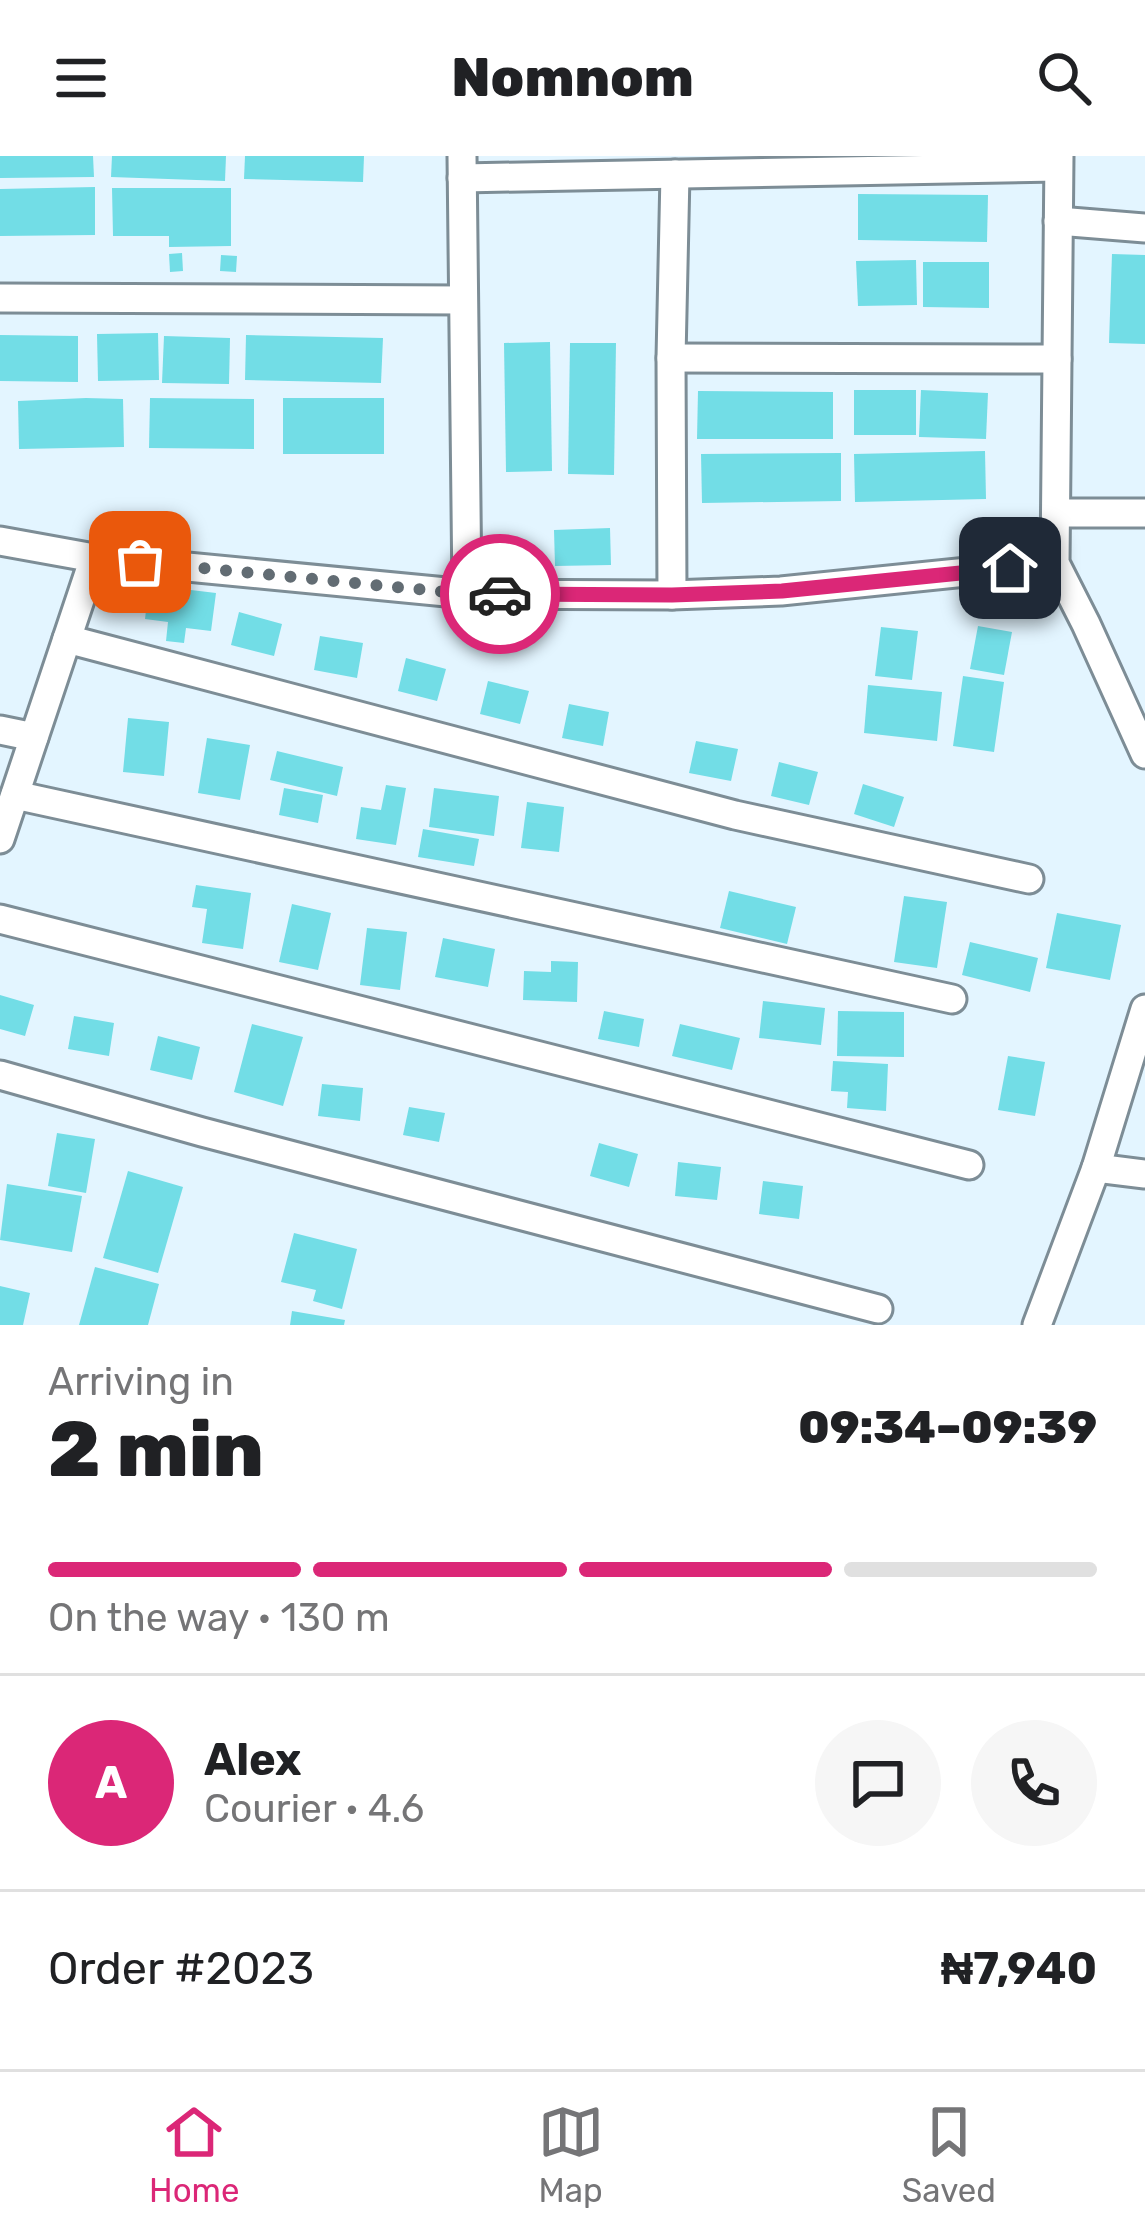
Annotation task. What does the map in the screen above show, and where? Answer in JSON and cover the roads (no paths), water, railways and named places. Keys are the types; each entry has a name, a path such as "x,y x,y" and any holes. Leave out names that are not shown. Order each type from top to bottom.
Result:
{"street":[{"path":"467,594 462,167 675,174 1059,161 1055,563 1145,754"},
{"path":"672,595 675,174"},
{"path":"1058,221 1145,228"},
{"path":"0,298 464,301"},
{"path":"671,358 1057,359"},
{"path":"1056,513 1145,513"},
{"path":"0,541 94,558 467,594 782,591 1055,563"},
{"path":"0,839 94,558"},
{"path":"67,639 735,815 1029,879"},
{"path":"0,730 34,737"},
{"path":"15,795 952,999"},
{"path":"0,919 969,1165"},
{"path":"1037,1325 1096,1168 1145,1009"},
{"path":"0,1076 878,1309"},
{"path":"1096,1168 1145,1174"}]}
